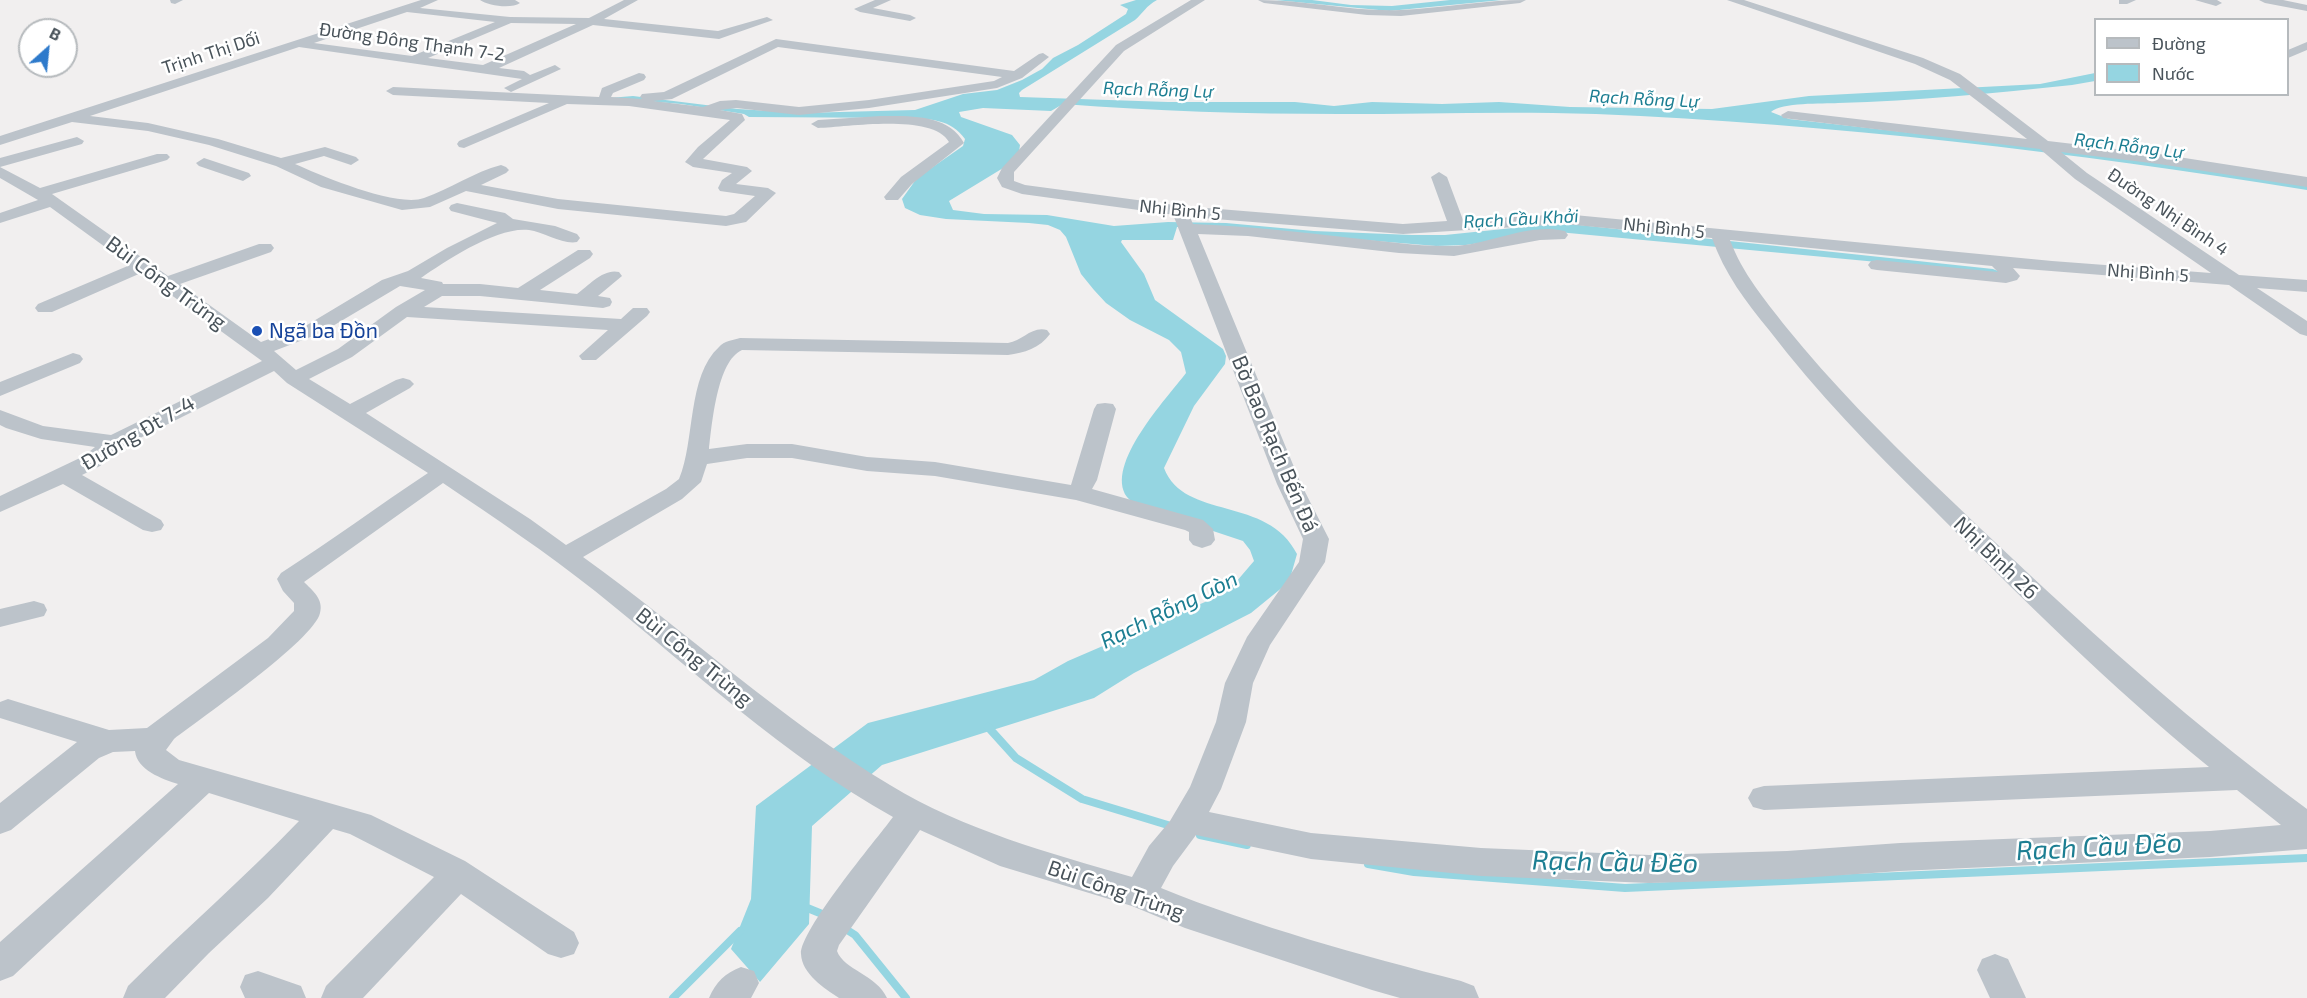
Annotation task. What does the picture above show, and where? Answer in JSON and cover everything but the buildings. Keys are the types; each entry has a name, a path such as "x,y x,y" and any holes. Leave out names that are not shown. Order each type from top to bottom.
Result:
{"street":[{"name":"Trịnh Thị Dối","path":"0,141 432,0"},
{"path":"486,0 514,3"},
{"path":"429,94 543,44 632,0"},
{"path":"885,0 860,9 909,18"},
{"name":"Nhị Bình 5","path":"1199,0 1120,48 1007,171 1005,178 1008,184 1022,189 1184,222 1403,229 1564,219 1965,275 2006,278 2011,276 1997,260 2307,286"},
{"path":"1264,0 1367,12 1401,13 1520,0"},
{"name":"Đường Nhị Bình 4","path":"1733,0 1918,61 1967,86 2091,183 2307,330"},
{"path":"2201,0 2216,3"},
{"path":"2265,0 2307,8"},
{"path":"405,9 510,20 588,21 719,35 767,20"},
{"path":"414,60 510,20"},
{"path":"477,38 498,40"},
{"path":"520,42 543,44"},
{"path":"591,102 605,96 667,96 776,43 1017,75"},
{"name":"Đường Đông Thạnh 7-2","path":"295,44 524,75"},
{"path":"2289,54 2307,46"},
{"path":"393,91 711,108 736,104 788,110 829,109 997,84 1017,75 1043,57"},
{"path":"490,97 558,66 511,58"},
{"path":"605,96 607,91 639,76"},
{"path":"464,144 566,101"},
{"path":"464,186 558,204 688,219 726,221 740,218 768,193 726,188 728,183 744,171 693,162 706,147 743,121 711,108"},
{"path":"1788,115 2052,152 2307,194"},
{"path":"71,118 154,129 213,142 282,163 327,184 402,206 424,204 501,170"},
{"path":"779,124 916,122 939,126 952,133 957,143 946,154 916,171 892,197"},
{"path":"0,164 76,141"},
{"path":"1970,149 2159,159 2307,182"},
{"path":"282,163 324,151 351,160"},
{"path":"0,218 45,197 162,157"},
{"path":"204,163 243,176"},
{"name":"Bùi Công Trừng","path":"0,172 45,197 268,356 294,379 521,524 603,584 791,735 879,794 914,813 1012,856 1140,894 1185,913 1350,966 1461,998"},
{"path":"1439,177 1457,226"},
{"path":"458,208 499,217 509,224 562,232 571,238"},
{"path":"1184,222 1399,248 1454,251 1540,235 1722,242"},
{"name":"Bờ Bao Rạch Bến Đá","path":"1140,894 1161,856 1185,824 1205,789 1231,722 1239,683 1257,644 1312,562 1316,539 1289,484 1184,222"},
{"name":"Đường Đt 7-4","path":"0,505 92,461 114,442 195,400 388,285 509,224"},
{"name":"Nhị Bình 26","path":"1722,242 1746,289 1827,389 1878,443 2076,636 2240,778 2307,827"},
{"path":"165,283 265,248"},
{"path":"522,294 584,254"},
{"path":"45,308 94,285 141,267"},
{"path":"408,276 406,282 435,286 438,291"},
{"path":"582,299 613,276"},
{"path":"294,379 345,353 403,311 438,291 480,290 603,302"},
{"path":"403,311 633,318 589,356"},
{"path":"564,557 674,494 689,482 697,458 711,384 723,354 730,347 740,344 1008,349 1021,347 1040,334"},
{"path":"0,390 73,359"},
{"path":"350,413 403,384"},
{"path":"1078,493 1085,480 1105,409"},
{"path":"3,422 39,432 114,442"},
{"path":"697,458 747,451 792,451 867,464 935,469 1078,493 1194,525 1201,529 1202,540"},
{"path":"443,473 290,579 292,585 307,601 307,613 278,645 154,739 149,753 168,769 303,810 327,814 360,824 453,871 561,943"},
{"path":"65,475 152,525"},
{"path":"0,618 34,610"},
{"path":"8,710 108,741 154,739"},
{"path":"0,822 88,750 108,741"},
{"path":"1764,798 2240,778"},
{"path":"0,965 203,780"},
{"path":"869,998 824,966 818,958 819,949 824,937 914,813"},
{"path":"141,998 196,942 256,888 327,814"},
{"path":"1185,824 1311,846 1481,862 1649,869 1787,865 1923,855 2210,844 2307,836"},
{"path":"339,998 447,887 453,871"}],"water":[{"path":"1136,0 1157,0 1135,20 1022,90 1019,93 1020,97 1168,102 1295,102 1334,106 1372,102 1442,104 1499,102 1570,107 1712,109 1809,96 2040,84 2094,73 2094,81 2072,85 1926,99 1803,104 1771,112 1789,119 2089,153 2307,185 2307,190 2042,152 1864,132 1685,119 1564,113 1236,113 1063,104 1051,111 983,108 959,112 961,117 1012,135 1020,145 1013,162 949,201 953,210 984,214 1047,215 1114,226 1168,222 1226,223 1314,231 1412,235 1445,235 1552,224 1579,225 1993,269 2005,274 1558,232 1466,245 1436,246 1196,226 1177,227 1173,240 1122,240 1121,242 1144,274 1155,300 1223,349 1226,356 1225,364 1194,406 1164,468 1174,484 1189,496 1267,523 1284,536 1297,554 1289,582 1251,613 1134,673 1094,698 882,765 812,826 809,924 760,982 731,949 751,899 756,806 868,723 1034,680 1068,661 1205,602 1236,582 1254,561 1243,541 1138,506 1127,497 1122,484 1124,468 1141,432 1186,373 1181,352 1169,340 1130,320 1106,303 1081,274 1066,237 1060,230 1048,225 1029,223 946,219 920,215 905,208 902,199 917,178 963,146 965,139 953,127 939,121 916,118 749,117 744,114 681,104 609,98 633,96 738,109 802,113 915,110 963,94 997,90 1022,80 1042,69 1053,58 1126,14 1128,9 1120,5"},
{"path":"1275,0 1312,0 1351,5 1392,6 1450,0 1502,0 1389,11"}],"waterway":[{"name":"Rạch Cầu Đẽo","path":"988,727 1016,758 1082,799 1171,826"},
{"name":"Rạch Cầu Đẽo","path":"1200,835 1247,845"},
{"name":"Rạch Cầu Đẽo","path":"1368,864 1414,872 1625,888 2307,858"},
{"path":"805,907 827,916"},
{"path":"844,928 855,935 906,998"},
{"name":"Rạch Rỗng Gòn","path":"673,998 740,931"}],"place":[{"name":"Ngã ba Đồn","path":"257,331"}],"water label":[{"name":"Rạch Rỗng Lự","path":"1158,90"},
{"name":"Rạch Rỗng Lự","path":"1644,99"},
{"name":"Rạch Rỗng Lự","path":"2129,146"},
{"name":"Rạch Cầu Khởi","path":"1521,219"}]}
